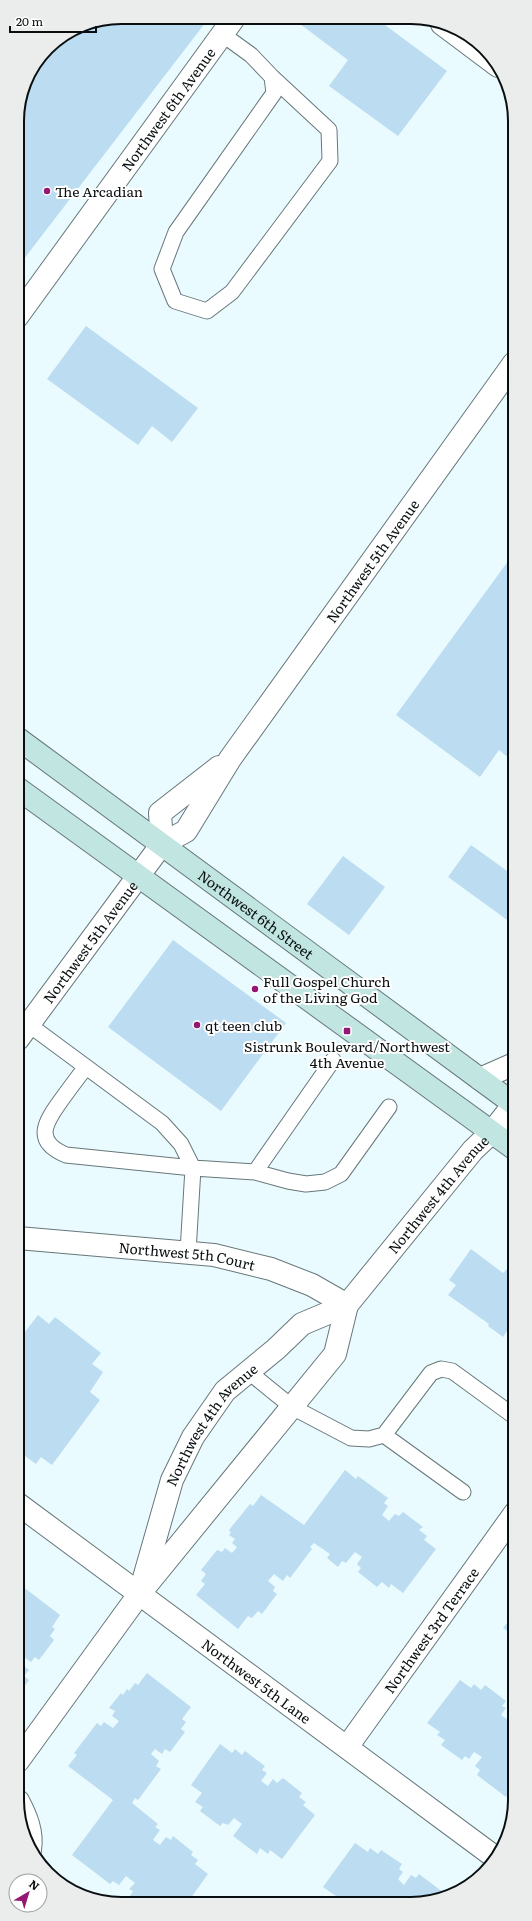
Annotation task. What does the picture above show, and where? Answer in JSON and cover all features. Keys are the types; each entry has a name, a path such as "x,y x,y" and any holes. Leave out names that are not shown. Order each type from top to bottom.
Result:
{"street":[{"name":"Northwest 6th Avenue","path":"24,307 228,26"},
{"path":"458,36 481,53"},
{"name":"Northwest 5th Avenue","path":"24,1031 162,844 186,831 230,759 508,371"},
{"name":"Northwest 6th Street","path":"24,742 508,1100"},
{"name":"Northwest 5th Avenue","path":"162,844 160,812 230,759"},
{"path":"24,792 508,1144"},
{"path":"480,1079 508,1067"},
{"name":"Northwest 4th Avenue","path":"24,1753 140,1593 335,1354 348,1305 473,1150 492,1132 508,1112"},
{"name":"Northwest 5th Court","path":"24,1238 214,1255 271,1269 312,1285 348,1305"},
{"name":"Northwest 4th Avenue","path":"140,1593 172,1480 193,1437 225,1391 249,1372 302,1324 348,1305"},
{"name":"Northwest 5th Lane","path":"24,1508 491,1855"},
{"name":"Northwest 3rd Terrace","path":"346,1747 508,1523"},
{"path":"25,1815 28,1820 30,1834"}],"lane":[{"path":"228,26 251,55 272,77 329,130 330,161 232,292 207,311 175,301 162,269 176,232 274,93 272,77"},
{"path":"24,1033 86,1067 162,1123 181,1144 193,1168 188,1252"},
{"path":"254,1172 333,1060"},
{"path":"86,1067 48,1118 45,1131 47,1142 55,1150 66,1155 193,1168 254,1172 306,1184 325,1182 341,1174 389,1108"},
{"path":"249,1372 292,1407 351,1438 369,1439 384,1435 431,1374 441,1369 452,1371 508,1412"},
{"path":"384,1435 463,1492"}],"building":[{"name":"The Arcadian","path":"121,24 204,24 24,259 24,114 29,90 40,67 52,52 67,40 96,27"},
{"path":"300,24 384,24 447,71 398,136 329,86 348,60"},
{"path":"86,326 198,408 172,442 152,426 138,445 47,379"},
{"path":"508,561 508,757 499,750 480,777 396,715"},
{"path":"471,845 508,872 508,921 448,877"},
{"path":"343,856 385,887 349,935 307,904"},
{"name":"qt teen club","path":"173,940 286,1023 221,1111 108,1027"},
{"path":"471,1249 503,1273 508,1268 508,1330 503,1337 488,1326 489,1324 448,1295 456,1285 449,1280"},
{"path":"38,1315 49,1324 55,1317 101,1353 92,1364 103,1372 90,1392 100,1400 52,1465 41,1457 36,1464 24,1455 24,1333"},
{"path":"345,1470 356,1479 358,1476 388,1498 384,1503 388,1506 382,1515 389,1521 395,1514 399,1516 403,1512 423,1527 419,1530 427,1536 424,1540 436,1549 403,1593 391,1584 389,1588 382,1582 377,1587 358,1572 361,1568 357,1564 362,1557 355,1552 346,1563 342,1561 338,1567 327,1558 330,1554 314,1543 310,1547 312,1549 290,1578 287,1575 283,1581 274,1574 268,1581 275,1587 273,1591 277,1594 262,1614 258,1611 252,1618 248,1616 238,1629 196,1595 205,1584 201,1581 206,1574 201,1570 217,1550 222,1552 225,1548 232,1553 237,1547 232,1543 235,1539 229,1535 231,1533 229,1530 250,1504 253,1506 261,1495 304,1525"},
{"path":"24,1588 60,1615 52,1627 55,1629 50,1636 54,1640 39,1660 35,1657 31,1662 24,1657"},
{"path":"508,1622 508,1631 503,1628"},
{"path":"24,1666 29,1670 24,1676"},
{"path":"147,1673 191,1707 182,1719 186,1722 181,1729 185,1732 170,1752 165,1749 162,1754 155,1749 151,1754 159,1761 156,1766 161,1769 138,1800 135,1798 132,1803 158,1824 155,1827 160,1830 153,1840 160,1845 166,1837 171,1840 173,1836 193,1852 191,1855 198,1860 195,1864 208,1874 192,1897 131,1897 130,1896 133,1891 129,1889 135,1883 126,1876 119,1885 113,1881 110,1884 72,1855 113,1800 68,1766 77,1755 74,1753 97,1723 101,1726 104,1722 113,1728 119,1721 112,1716 115,1711 109,1708 121,1693 123,1695 127,1689 129,1691 135,1683 138,1685"},
{"path":"24,1676 29,1680 24,1687"},
{"path":"460,1680 471,1688 474,1684 481,1690 485,1685 506,1701 502,1706 506,1708 501,1715 508,1720 508,1794 506,1797 477,1775 480,1770 475,1766 482,1757 474,1752 469,1759 465,1756 462,1760 441,1745 445,1740 437,1735 440,1732 427,1723"},
{"path":"220,1744 232,1753 235,1749 242,1755 245,1751 265,1766 262,1770 267,1773 261,1781 268,1786 273,1779 277,1783 283,1778 302,1793 299,1797 306,1802 303,1805 315,1815 282,1859 270,1850 268,1854 260,1848 257,1854 233,1836 242,1824 234,1818 228,1825 223,1823 220,1826 200,1811 203,1807 195,1802 202,1793 191,1785"},
{"path":"355,1843 368,1852 370,1848 378,1854 381,1850 402,1864 399,1869 403,1872 398,1879 404,1885 411,1875 416,1878 419,1874 443,1892 411,1897 336,1897 323,1887"}],"place":[{"name":"The Arcadian","path":"47,191"},
{"name":"Full Gospel Church of the Living God","path":"255,989"},
{"name":"qt teen club","path":"197,1025"},
{"name":"Sistrunk Boulevard/Northwest 4th Avenue","path":"347,1031"}]}
